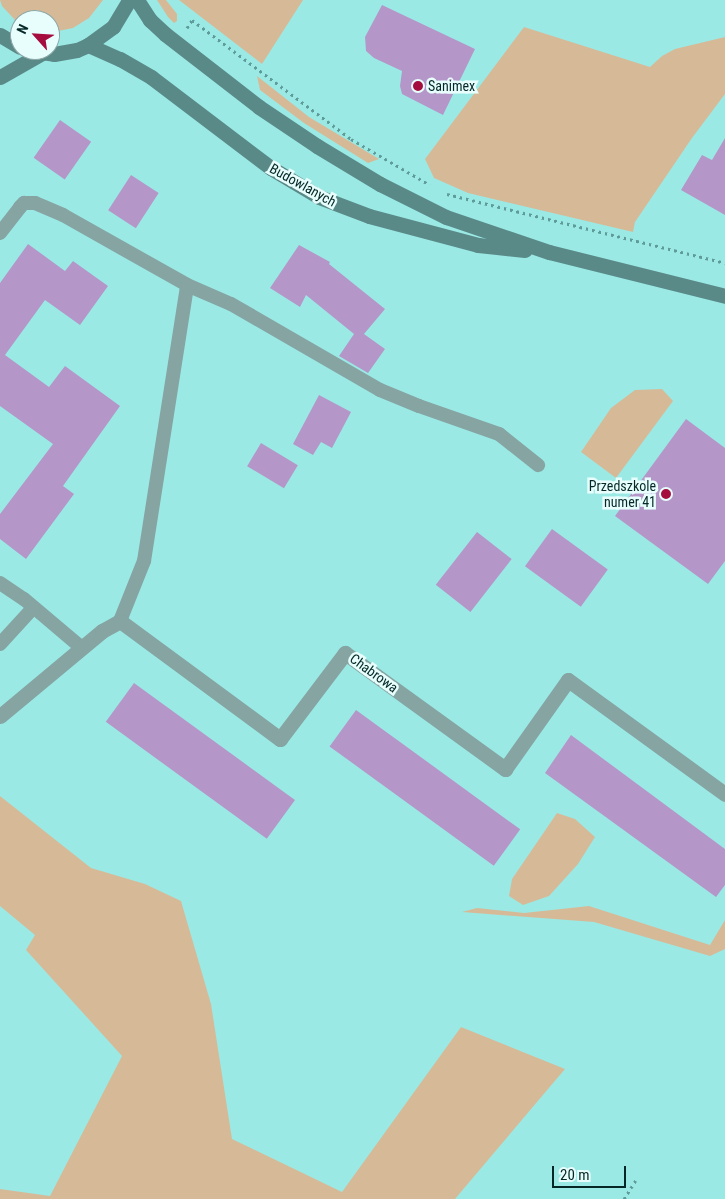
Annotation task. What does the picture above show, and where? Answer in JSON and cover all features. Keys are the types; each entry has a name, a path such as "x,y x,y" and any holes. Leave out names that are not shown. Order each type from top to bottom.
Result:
{"main road":[{"path":"60,53 65,53 88,45 113,27 128,0"},
{"name":"Budowlanych","path":"137,0 150,20 170,38 259,107 317,146 380,184 446,217 549,252 725,296"},
{"name":"Budowlanych","path":"88,45 120,59 151,77 271,168 331,202 369,216 478,245 549,252"},
{"path":"0,77 23,60"}],"street":[{"path":"0,716 102,631 120,621"},
{"name":"Chabrowa","path":"120,621 280,739 345,653 505,769 568,680 725,794"}],"lane":[{"path":"0,233 24,203 35,203 63,215 187,285 231,304 380,390 499,434 538,464"},
{"path":"120,621 144,561 187,285"},
{"path":"0,583 82,648"},
{"path":"0,644 33,608"}],"path":[{"path":"192,20 351,139 438,189"},
{"path":"446,193 725,262"},
{"path":"624,1199 636,1180"}],"shaded area":[{"path":"0,0 103,0 89,18 73,28 60,31 60,10 10,10 10,15 2,6"},
{"path":"157,0 166,0 177,14 177,21 174,23 168,17"},
{"path":"179,0 303,0 262,64"},
{"path":"524,27 650,67 662,56 675,49 725,37 725,94 692,138 635,222 633,232 468,193 434,178 425,159"},
{"path":"257,76 309,117 379,159 368,163 304,123 260,90"},
{"path":"662,389 673,401 616,478 581,452 611,408 635,390"},
{"path":"0,796 91,868 145,884 181,901 211,1004 232,1139 342,1192 461,1027 565,1069 455,1199 0,1199 0,1189 50,1196 122,1056 26,950 35,935 0,906"},
{"path":"557,813 575,819 595,837 578,864 549,896 523,905 509,896 512,879"},
{"path":"589,906 710,945 725,920 725,949 710,956 594,922 462,912 477,908 524,913"}],"building":[{"path":"382,5 475,49 443,115 402,94 400,86 402,71 374,58 366,51 365,37"},
{"path":"60,120 91,142 65,179 34,158"},
{"path":"725,138 725,215 681,190 702,155 712,160"},
{"path":"131,175 159,193 136,228 108,210"},
{"path":"28,244 65,271 73,261 108,286 80,325 45,300 5,355 49,387 65,366 120,406 63,486 74,494 26,559 0,539 0,514 53,444 0,406 0,283"},
{"path":"299,245 330,262 329,264 385,309 364,334 385,349 368,373 339,356 354,334 306,295 300,307 270,288"},
{"path":"319,395 351,412 332,448 321,442 313,455 293,444"},
{"path":"686,419 725,448 725,561 708,584 615,516"},
{"path":"261,443 298,465 284,488 247,466"},
{"path":"552,529 608,570 581,607 525,566"},
{"path":"477,532 512,559 470,612 436,585"},
{"path":"134,683 295,800 267,839 106,722"},
{"path":"356,710 520,829 494,866 330,746"},
{"path":"571,735 725,849 725,885 716,897 545,773"}],"place":[{"name":"Sanimex","path":"418,86"},
{"name":"Przedszkole numer 41","path":"666,494"}]}
